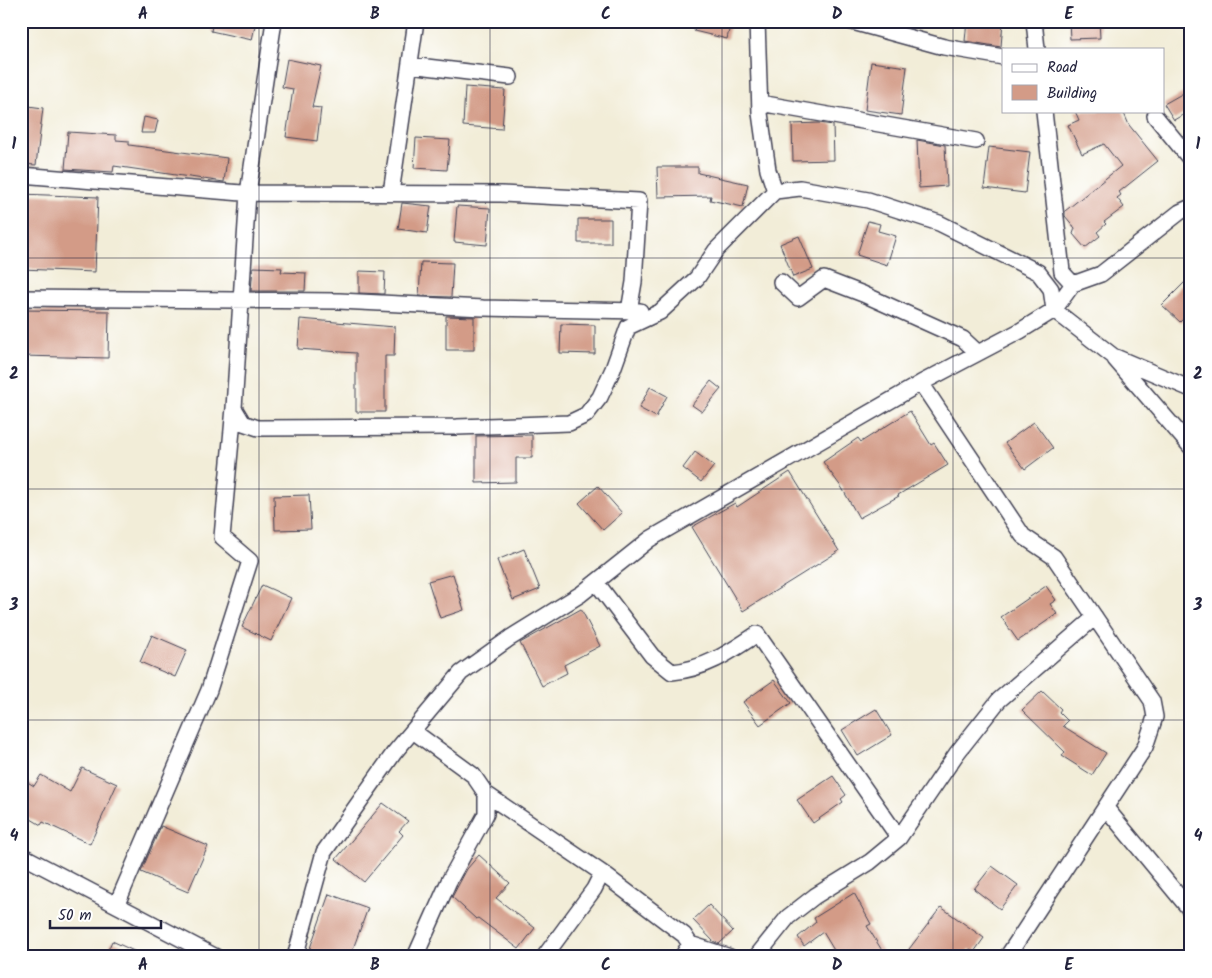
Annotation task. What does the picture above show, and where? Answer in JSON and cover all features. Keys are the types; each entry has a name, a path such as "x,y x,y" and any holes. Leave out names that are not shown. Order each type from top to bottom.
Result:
{"street":[{"path":"117,904 209,690 250,560 222,537 234,408 248,193 274,21"},
{"path":"391,193 416,21"},
{"path":"757,21 760,103 768,170 774,191"},
{"path":"849,21 944,47 1002,57"},
{"path":"1034,21 1037,48"},
{"path":"410,65 510,77"},
{"path":"760,103 976,141"},
{"path":"1044,112 1062,272 1073,284"},
{"path":"1155,116 1191,160"},
{"path":"21,174 248,193 501,194 639,201 634,282 629,311"},
{"path":"234,408 242,423 258,428 457,427 569,423 586,415 600,397 614,369 628,327 660,312 697,278 716,250 774,191 800,188 868,200 938,223 1038,272 1051,289 1054,310 1113,356 1191,447"},
{"path":"295,957 324,852 394,752 461,673 510,638 581,594 650,539 921,383 978,354 1054,310 1073,284 1101,274 1180,212 1191,207"},
{"path":"781,282 798,298 824,280 832,282 963,339 978,354"},
{"path":"21,298 339,301 483,308 660,312"},
{"path":"1113,356 1191,389"},
{"path":"921,383 1023,536 1054,558 1152,701 1155,717 1145,747 1007,957"},
{"path":"596,582 652,656 672,672 691,670 717,659 757,634 899,838"},
{"path":"756,957 788,917 816,896 870,862 899,838 957,753 999,700 1095,617"},
{"path":"412,731 473,775 486,794 602,873 684,935 686,950 730,957"},
{"path":"415,957 449,881 486,814 486,794"},
{"path":"1106,808 1191,911"},
{"path":"21,856 117,904 216,957"},
{"path":"544,957 594,889 602,873"}],"building":[{"path":"213,21 256,21 252,40 211,31"},
{"path":"697,21 731,21 727,39 694,31"},
{"path":"967,21 1003,21 1001,47 965,41"},
{"path":"1069,21 1099,21 1100,38 1070,39"},
{"path":"287,59 321,66 312,107 321,108 317,141 286,137 293,89 282,87"},
{"path":"871,62 907,67 901,115 865,110"},
{"path":"465,87 505,90 502,129 463,126"},
{"path":"1187,91 1191,97 1191,110 1174,120 1164,104"},
{"path":"21,105 43,108 36,165 21,164"},
{"path":"1075,112 1123,112 1129,125 1158,161 1119,192 1121,195 1117,198 1124,207 1104,222 1106,224 1097,232 1100,236 1085,248 1073,234 1075,228 1065,216 1065,211 1121,166 1104,144 1082,154 1068,125 1079,120"},
{"path":"144,117 158,120 155,133 141,133"},
{"path":"819,123 833,125 834,160 793,161 792,124"},
{"path":"68,132 116,135 116,140 129,141 129,145 227,158 224,182 114,166 113,172 65,169"},
{"path":"416,138 450,140 447,170 414,168"},
{"path":"917,140 945,145 947,186 919,188"},
{"path":"989,147 1030,152 1025,193 984,188"},
{"path":"657,167 698,167 698,173 748,184 743,207 710,200 711,196 658,197"},
{"path":"21,194 98,197 95,272 21,269"},
{"path":"402,203 431,206 427,233 398,229"},
{"path":"457,206 490,208 487,245 454,242"},
{"path":"578,219 611,219 611,243 578,243"},
{"path":"868,221 880,224 878,231 896,236 887,265 857,255"},
{"path":"799,236 813,269 793,277 780,244"},
{"path":"421,262 453,263 451,297 419,296"},
{"path":"253,267 282,268 281,272 306,273 305,291 251,291"},
{"path":"359,271 385,272 384,294 359,293"},
{"path":"1191,276 1191,311 1180,322 1162,305"},
{"path":"21,310 109,311 108,358 21,356"},
{"path":"446,316 474,317 474,350 446,350"},
{"path":"300,319 395,327 394,356 385,356 385,412 356,412 356,353 298,349"},
{"path":"561,324 595,325 595,354 560,353"},
{"path":"711,381 721,389 702,412 692,405"},
{"path":"650,387 667,396 656,417 639,408"},
{"path":"910,411 931,445 934,443 948,465 899,496 859,518 842,488 823,462 858,438 861,442"},
{"path":"1034,422 1053,448 1025,469 1005,443"},
{"path":"532,435 532,458 516,458 516,482 476,483 476,436"},
{"path":"695,452 714,466 701,482 683,468"},
{"path":"790,472 839,551 743,611 692,527 735,503 737,507"},
{"path":"598,486 622,513 603,530 579,503"},
{"path":"309,495 311,529 275,530 274,496"},
{"path":"524,549 540,589 513,600 497,560"},
{"path":"453,574 464,610 440,618 428,581"},
{"path":"262,585 291,598 271,641 242,627"},
{"path":"1046,586 1056,600 1050,604 1057,614 1018,641 1001,617"},
{"path":"581,609 600,646 564,665 567,673 542,686 520,643"},
{"path":"152,635 187,650 175,677 140,662"},
{"path":"774,680 791,703 760,725 743,702"},
{"path":"1042,691 1061,709 1059,712 1068,721 1063,726 1106,753 1092,775 1062,756 1065,752 1022,710"},
{"path":"876,709 892,735 858,756 842,730"},
{"path":"82,768 117,784 90,844 43,822 41,825 21,813 21,778 34,786 41,775 70,792"},
{"path":"833,776 846,795 841,799 843,802 813,823 797,800"},
{"path":"383,803 408,821 399,831 403,835 364,882 336,859"},
{"path":"161,826 208,846 188,892 141,872"},
{"path":"479,855 510,883 496,898 535,928 519,949 478,918 476,919 452,897 467,869"},
{"path":"992,866 1018,885 1000,909 974,889"},
{"path":"854,893 871,924 867,926 886,957 838,957 823,932 804,946 798,937 816,922 814,918"},
{"path":"329,894 368,908 350,957 325,957 309,951"},
{"path":"709,905 733,931 719,944 713,941 693,920"},
{"path":"941,907 984,938 974,952 970,949 964,957 950,957 942,951 938,957 903,957"},
{"path":"112,941 147,957 105,957"}]}
